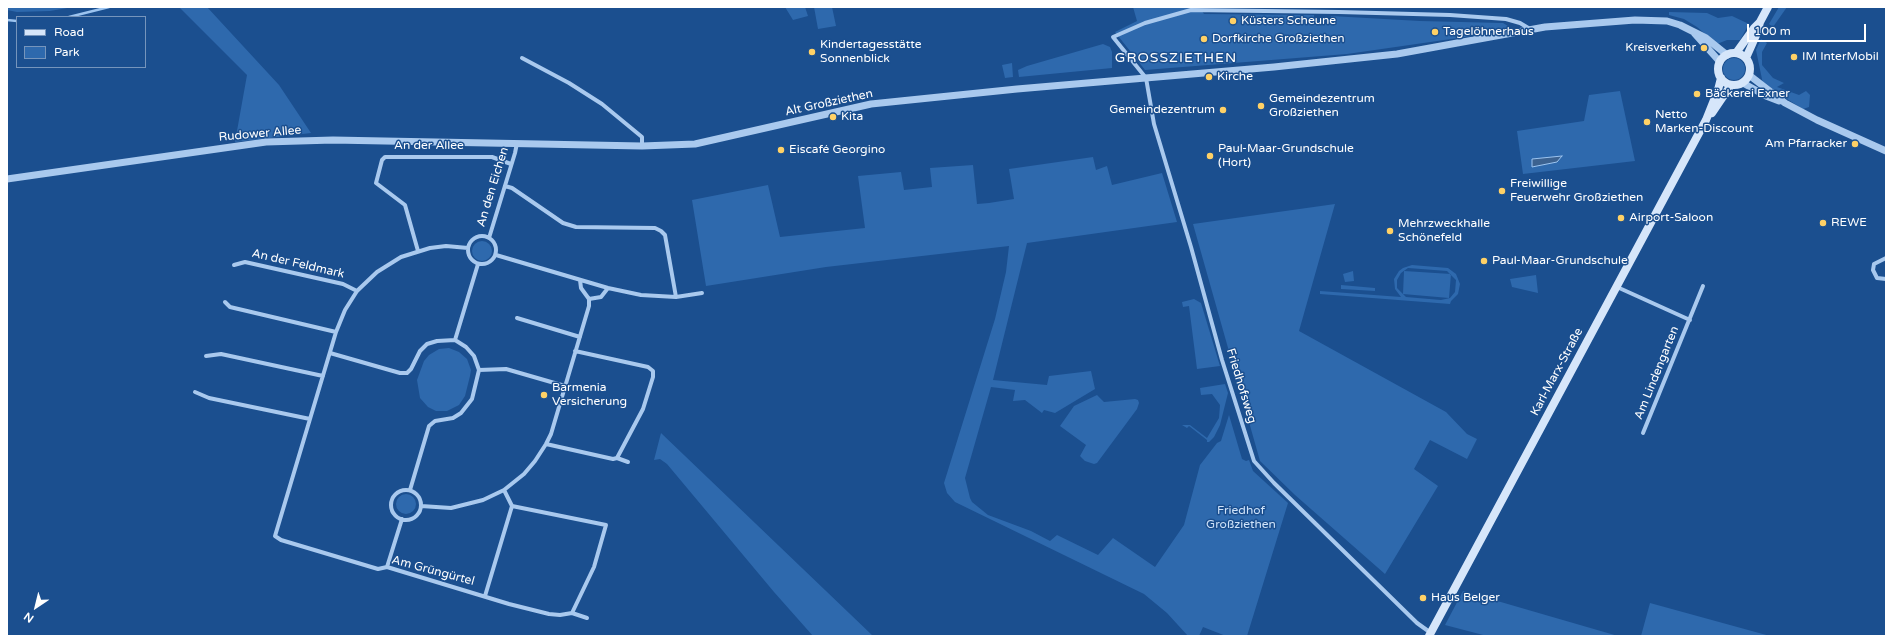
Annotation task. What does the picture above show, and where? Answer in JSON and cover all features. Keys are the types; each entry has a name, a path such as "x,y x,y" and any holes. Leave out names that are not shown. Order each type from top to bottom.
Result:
{"main road":[{"path":"1746,58 1758,31 1760,22 1768,7"},
{"path":"1736,53 1760,22"},
{"path":"1736,53 1746,58 1750,66 1749,75 1743,83 1731,85 1721,78 1718,70 1720,62 1727,55 1736,53"},
{"name":"Karl-Marx-Straße","path":"1430,634 1706,120 1718,90 1721,78"},
{"name":"Karl-Marx-Straße","path":"1706,120 1714,112 1731,85"}],"street":[{"name":"Alt Großziethen","path":"1146,78 1113,37 1145,23 1191,10 1444,15 1506,19 1520,23 1530,29"},
{"name":"Alt Großziethen","path":"517,143 642,146 683,145 706,142 871,104 1397,54 1530,29 1635,20 1662,20 1680,25 1706,38 1727,55"},
{"name":"Alt Großziethen","path":"1694,32 1720,62"},
{"path":"522,58 569,83 602,104 642,137 642,146"},
{"path":"1749,75 1785,103"},
{"name":"Friedhofsweg","path":"1146,78 1154,124 1191,247 1222,360 1254,461 1274,483 1430,634"},
{"path":"1743,83 1766,96 1785,103 1824,123 1886,151"},
{"name":"Rudower Allee","path":"7,179 266,142 333,140 517,143"},
{"name":"An den Eichen","path":"489,238 517,143"},
{"name":"An der Allee","path":"418,251 405,205 376,183 382,160 385,157 492,157 511,164"},
{"path":"505,186 512,188 563,223 576,227 655,228 661,230 665,235 676,297"},
{"name":"An den Eichen","path":"468,248 472,241 480,236 489,238 494,243 496,254"},
{"name":"An der Feldmark","path":"275,536 336,332 345,310 356,291 388,264 418,251 446,246 468,248"},
{"path":"468,248 470,257 478,264 487,264 491,262 496,254 608,288 641,295 676,297 702,293"},
{"path":"1886,258 1874,264 1873,270 1876,276 1881,279 1886,279"},
{"name":"An der Feldmark","path":"234,265 245,262 343,284 356,291"},
{"path":"455,340 478,264"},
{"path":"421,506 451,508 468,505 504,490 524,474 546,444 590,306 589,299 582,288 580,280"},
{"name":"Am Lindengarten","path":"1644,433 1703,286"},
{"name":"Am Lindengarten","path":"1617,287 1690,320"},
{"path":"589,299 601,297 608,288"},
{"path":"225,302 230,307 336,332"},
{"path":"517,318 580,337"},
{"path":"330,353 400,373 407,373 411,369 420,351 427,344 437,341 455,340 466,347 474,356 479,370 472,400 468,408 453,418 435,421 429,426 410,490"},
{"path":"575,351 648,367 653,371 653,377 643,409 617,458"},
{"path":"206,356 221,354 323,376"},
{"path":"479,370 506,369 565,386"},
{"path":"195,392 209,398 310,419"},
{"path":"546,444 613,459 617,458 628,462"},
{"path":"410,490 419,498 421,506 416,515 407,520 402,519 395,514 391,502 398,492 410,490"},
{"path":"484,596 512,506 504,490"},
{"path":"512,506 606,525"},
{"path":"387,568 402,519"},
{"path":"572,613 594,567 606,525 610,521"},
{"name":"Am Grüngürtel","path":"275,536 281,540 378,569 387,568 549,614 560,615 572,613 587,618"}],"green space":[{"path":"7,7 73,7 50,11 17,12 7,10"},
{"path":"179,7 207,7 279,85 311,133 235,142 247,75"},
{"path":"785,7 805,7 808,16 793,20"},
{"path":"814,7 832,7 836,26 818,29"},
{"path":"1133,7 1199,7 1204,14 1314,15 1314,23 1330,24 1331,16 1420,21 1503,23 1508,26 1508,28 1479,35 1347,54 1145,70 1115,32 1137,21"},
{"path":"1779,7 1787,7 1773,27 1769,24"},
{"path":"1669,12 1707,13 1718,18 1732,16 1749,24 1740,40 1727,40 1717,44 1697,27 1684,19 1669,15"},
{"path":"1761,39 1767,43 1762,52 1762,65 1773,78 1784,83 1777,87 1799,95 1806,91 1810,95 1809,107 1803,109 1763,84 1756,50"},
{"path":"1103,44 1110,47 1112,52 1112,68 1019,77 1018,70 1027,66"},
{"path":"1734,58 1742,61 1745,69 1742,77 1734,80 1726,77 1723,69 1726,61"},
{"path":"1012,63 1013,77 1005,78 1002,65"},
{"path":"1620,91 1635,161 1523,174 1517,131 1584,121 1589,95"},
{"name":"Friedhof Großziethen","path":"1093,157 1096,170 1107,166 1112,185 1162,173 1177,222 1027,243 993,380 1047,385 1049,376 1091,371 1095,389 1055,413 1044,410 1042,413 1025,400 1013,401 1015,390 991,387 965,478 970,498 972,502 988,515 1031,531 1050,541 1057,535 1098,555 1113,538 1155,567 1184,525 1200,465 1217,443 1221,441 1229,415 1242,459 1246,461 1249,460 1253,471 1288,503 1247,636 1226,636 1203,627 1199,636 1188,636 1167,613 1144,594 955,502 947,493 944,483 995,319 1006,272 1009,246 826,267 706,286 692,200 768,185 780,237 865,228 858,176 901,172 904,190 932,187 930,168 973,165 977,204 1014,199 1009,169"},
{"path":"1335,204 1299,331 1446,412 1467,434 1477,439 1467,459 1430,440 1414,469 1438,486 1385,574 1295,495 1260,461 1193,224"},
{"path":"482,241 489,244 492,251 489,258 482,261 475,258 472,251 475,244"},
{"path":"1412,265 1448,268 1456,274 1460,284 1458,294 1450,304 1320,294 1320,291 1401,297 1395,289 1394,279 1403,268","holes":["1408,268 1447,271 1456,280 1455,292 1450,298 1441,300 1406,297 1397,288 1397,280 1401,273"]},
{"path":"1353,271 1354,281 1345,282 1343,274"},
{"path":"1404,271 1451,274 1449,298 1403,294"},
{"path":"1536,275 1538,293 1512,287 1510,279"},
{"path":"1341,285 1375,288 1375,291 1341,289"},
{"path":"1194,299 1201,303 1220,366 1197,369 1189,306 1183,307 1182,302"},
{"path":"449,348 459,352 467,359 471,370 470,376 465,396 459,405 447,411 436,411 428,407 420,398 417,380 424,361 429,355 439,349"},
{"path":"1225,384 1228,393 1220,425 1214,437 1207,442 1207,440 1189,426 1187,428 1182,425 1190,425 1207,438 1219,418 1220,405 1212,394 1201,395 1200,388"},
{"path":"1097,395 1104,402 1135,399 1138,400 1139,403 1137,409 1097,463 1094,464 1085,461 1080,456 1086,445 1060,426 1074,406"},
{"path":"661,433 873,636 813,636 774,592 667,464 660,459 654,460"},
{"path":"406,494 413,497 416,504 413,511 406,514 399,511 396,504 399,497"},
{"path":"1463,591 1618,636 1487,636 1445,625"},
{"path":"1650,603 1770,636 1641,636"}],"shaded area":[{"path":"1562,156 1557,162 1532,167 1532,159"}],"waterway":[{"path":"73,16 109,7"},
{"path":"7,20 16,21"}],"place":[{"name":"Küsters Scheune","path":"1233,21"},
{"name":"Tagelöhnerhaus","path":"1435,32"},
{"name":"Dorfkirche Großziethen","path":"1204,39"},
{"name":"Kreisverkehr","path":"1704,48"},
{"name":"Kindertagesstätte Sonnenblick","path":"812,52"},
{"name":"IM InterMobil","path":"1794,57"},
{"name":"Kirche","path":"1209,77"},
{"name":"Bäckerei Exner","path":"1697,94"},
{"name":"Gemeindezentrum Großziethen","path":"1261,106"},
{"name":"Gemeindezentrum","path":"1223,110"},
{"name":"Kita","path":"833,117"},
{"name":"Netto Marken-Discount","path":"1647,122"},
{"name":"Am Pfarracker","path":"1855,144"},
{"name":"Eiscafé Georgino","path":"781,150"},
{"name":"Paul-Maar-Grundschule (Hort)","path":"1210,156"},
{"name":"Freiwillige Feuerwehr Großziethen","path":"1502,191"},
{"name":"Airport-Saloon","path":"1621,218"},
{"name":"REWE","path":"1823,223"},
{"name":"Mehrzweckhalle Schönefeld","path":"1390,231"},
{"name":"Paul-Maar-Grundschule","path":"1484,261"},
{"name":"Barmenia Versicherung","path":"544,395"},
{"name":"Haus Belger","path":"1423,598"}],"district":[{"name":"GROSSZIETHEN","path":"1176,58"}]}
